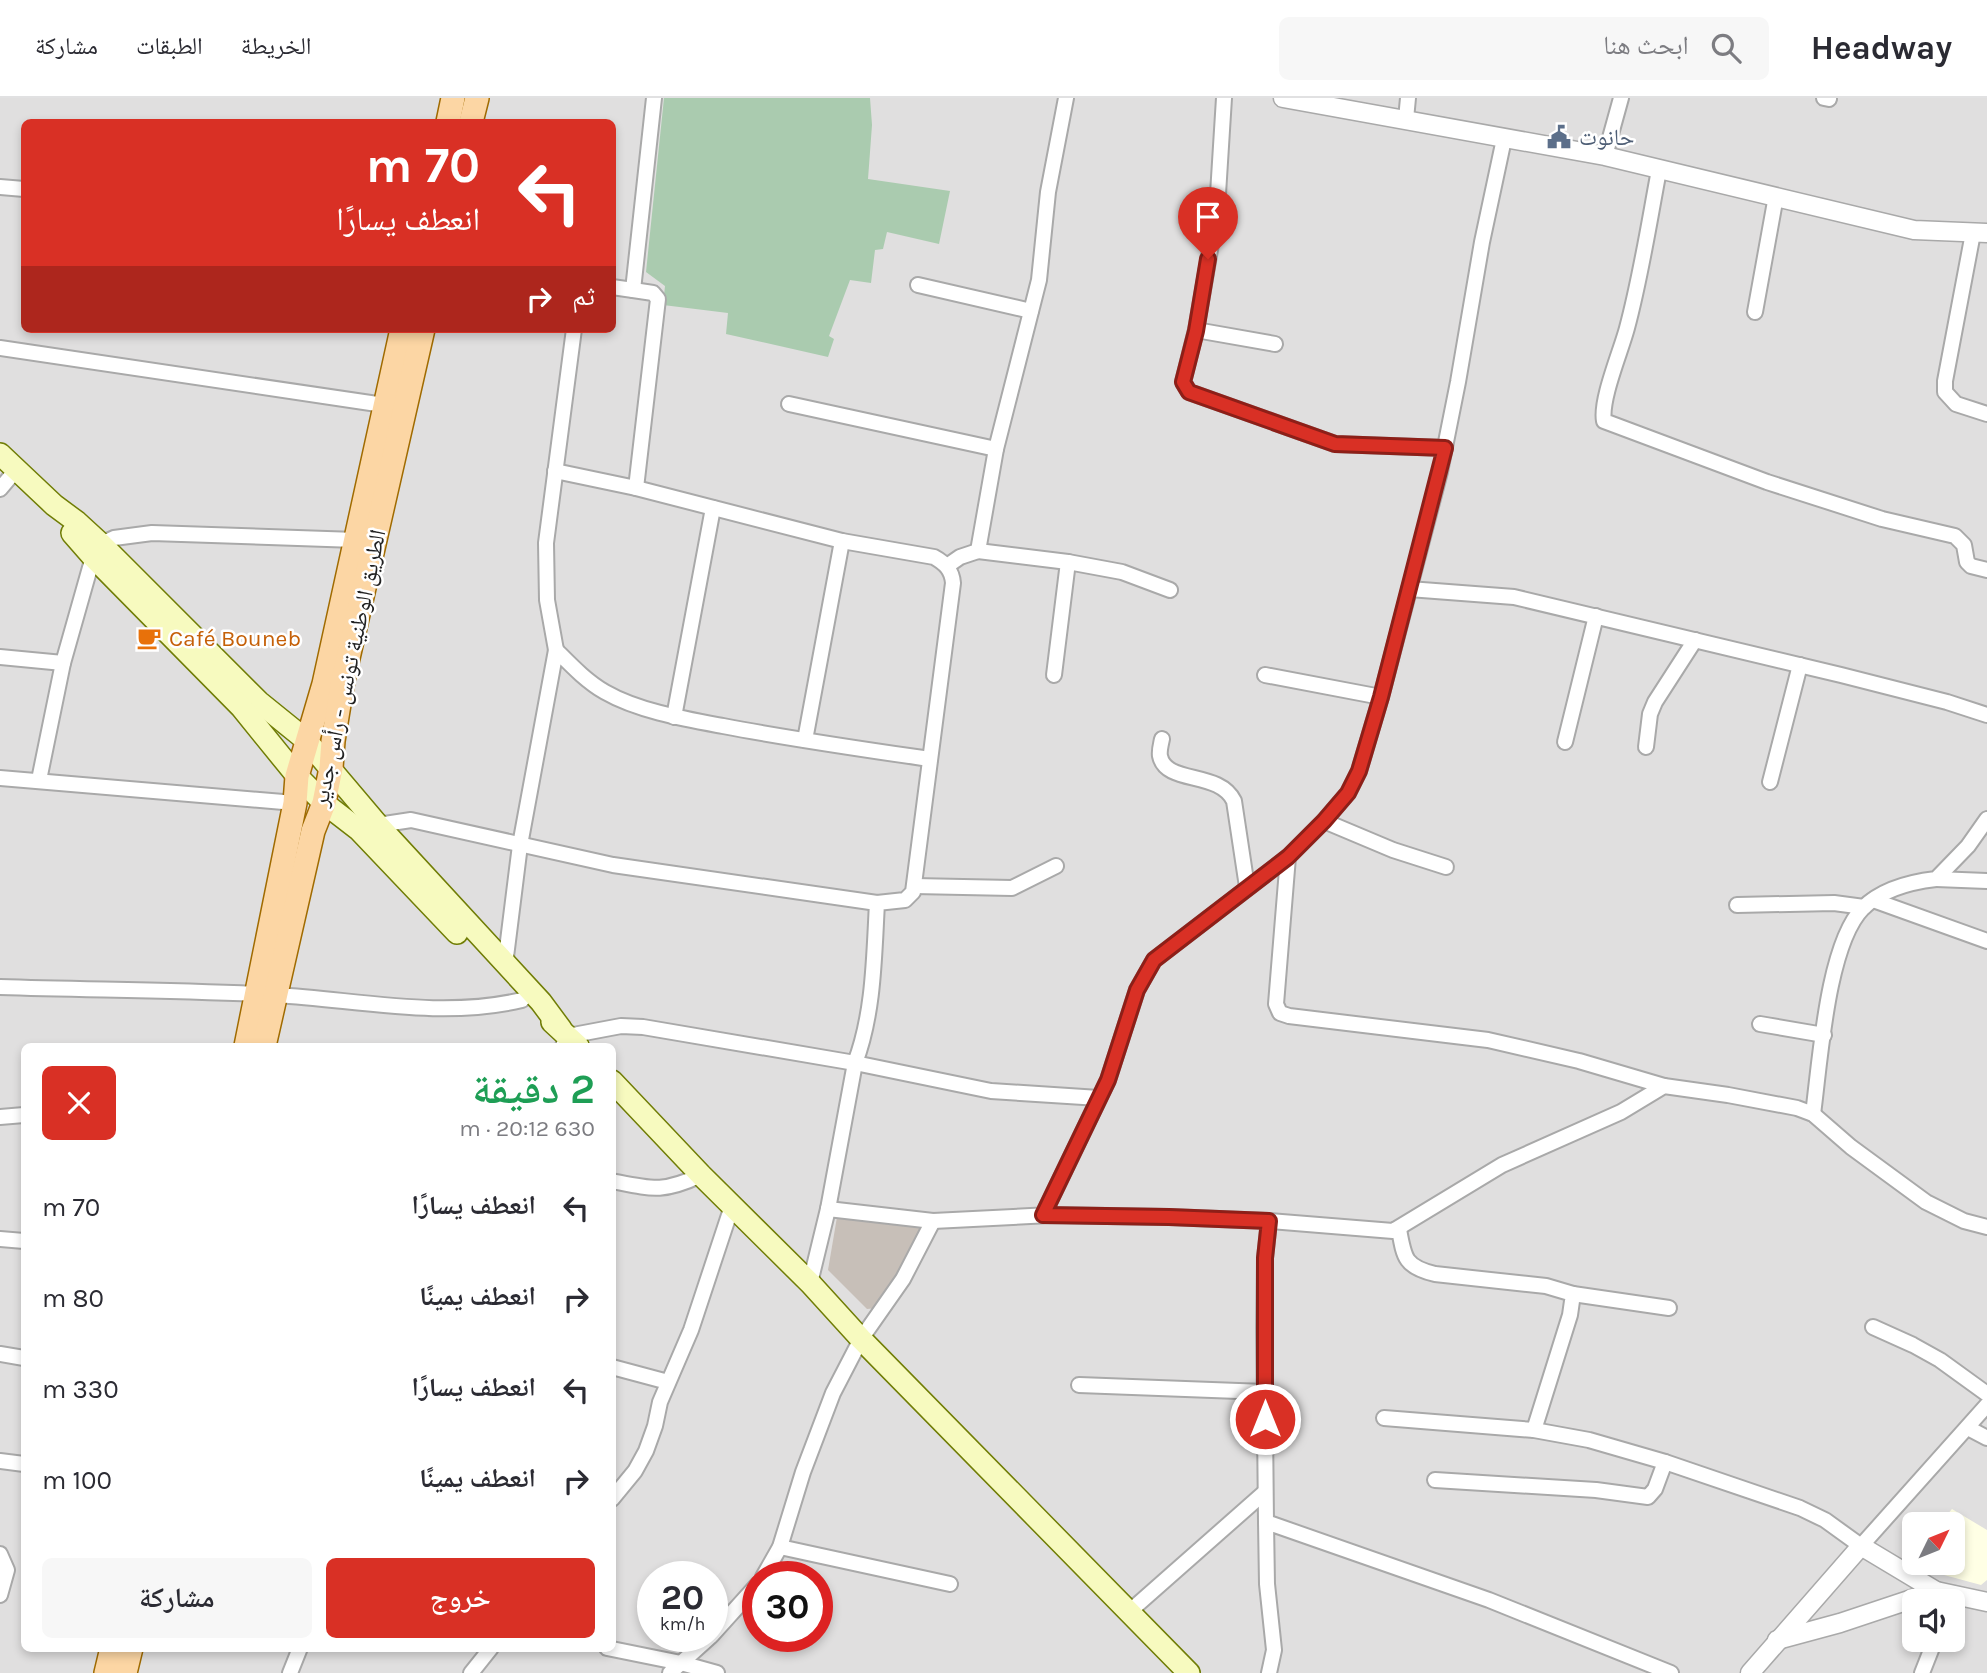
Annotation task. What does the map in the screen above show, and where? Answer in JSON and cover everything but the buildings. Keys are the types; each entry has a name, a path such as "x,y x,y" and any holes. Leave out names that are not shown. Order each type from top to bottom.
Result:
{"main road":[{"path":"449,119 453,98"},
{"path":"472,119 477,98"},
{"name":"الطريق الوطنية تونس - رأس جدير","path":"264,1043 266,995 297,776 324,684 401,333"},
{"name":"الطريق الوطنية تونس - رأس جدير","path":"247,1043 266,995 313,831 324,803 343,680 422,333"},
{"path":"0,454 54,505 73,534 97,551 259,702 306,740 378,825 541,1002 568,1040"},
{"path":"97,551 241,707 297,776 324,803 359,830 522,1000 568,1040"},
{"path":"616,1085 1189,1673"},
{"path":"106,1673 111,1652"},
{"path":"125,1673 130,1652"}],"street":[{"path":"632,290 654,98"},
{"path":"978,551 996,449 1039,280 1048,192 1066,98"},
{"path":"1224,98 1217,210 1196,331 1183,382 1189,392 1335,444 1445,448"},
{"path":"1283,98 1605,156 1913,230 1980,233 1945,381 1945,393 1956,404 1987,414"},
{"path":"1406,119 1408,98"},
{"path":"1605,156 1621,98"},
{"path":"1043,1215 1108,1080 1137,990 1154,960 1288,857 1348,793 1359,771 1381,697 1445,448 1482,242 1504,139"},
{"path":"1659,170 1642,263 1605,404 1604,421 1767,482 1882,519 1955,536 1964,545 1967,562 1971,566 1987,570"},
{"path":"0,187 21,189"},
{"path":"1755,312 1776,196"},
{"path":"918,285 1031,311"},
{"path":"616,288 653,293 658,299 636,488"},
{"path":"1196,331 1275,344"},
{"path":"505,965 520,845 556,650 547,600 546,543 573,333"},
{"path":"0,348 384,405"},
{"path":"789,404 996,449"},
{"path":"0,489 16,470"},
{"path":"378,825 411,820 613,865 877,903 905,900 913,892 953,583 947,566 928,555 842,541 636,488 555,471"},
{"path":"674,717 713,508"},
{"path":"39,780 62,663 97,551 114,538 152,533 356,540"},
{"path":"805,740 842,541"},
{"path":"947,566 960,557 978,551 1068,562 1122,572 1170,590"},
{"path":"1054,675 1068,562"},
{"path":"1409,589 1514,597 1800,664 1987,715"},
{"path":"1565,742 1596,616"},
{"path":"1646,747 1650,714 1655,702 1695,640"},
{"path":"556,650 605,692 674,717 930,759"},
{"path":"0,657 62,663"},
{"path":"1770,782 1800,664"},
{"path":"1265,676 1381,697"},
{"path":"1162,739 1160,756 1173,772 1216,783 1230,793 1234,801 1247,887"},
{"path":"0,778 295,803"},
{"path":"1936,879 1968,846 1987,819"},
{"path":"1324,821 1393,850 1446,867"},
{"path":"1288,857 1276,1004 1280,1013 1488,1040 1579,1061 1664,1086 1797,1108 1813,1114 1851,1147 1926,1202 1964,1221 1987,1227"},
{"path":"914,886 1012,888 1056,866"},
{"path":"1813,1114 1833,978 1843,944 1857,915 1868,904 1897,887 1914,881 1987,881"},
{"path":"810,1283 828,1209 855,1063 867,1016 877,903"},
{"path":"1737,905 1868,904 1987,941"},
{"path":"0,986 266,995 460,1009 522,1000"},
{"path":"1760,1024 1824,1035"},
{"path":"568,1040 621,1026 643,1027 855,1063 991,1091 1099,1098"},
{"path":"828,1209 933,1221 1043,1215 1169,1217 1269,1221 1385,1231 1399,1229 1503,1165 1621,1112 1664,1086"},
{"path":"0,1116 21,1115"},
{"path":"616,1182 648,1188 668,1188 701,1175"},
{"path":"616,1494 635,1471 646,1451 668,1382 691,1330 732,1206"},
{"path":"772,1561 780,1547 803,1472 833,1393 861,1339 903,1279 933,1221"},
{"path":"1269,1221 1265,1258 1266,1584 1274,1650 1269,1673"},
{"path":"1399,1229 1406,1260 1419,1271 1546,1286 1573,1294 1668,1308"},
{"path":"0,1239 21,1241"},
{"path":"1534,1430 1570,1315 1573,1294"},
{"path":"1873,1327 1922,1350 1987,1394"},
{"path":"0,1354 21,1358"},
{"path":"616,1368 668,1382"},
{"path":"1079,1385 1265,1392"},
{"path":"1749,1673 1987,1405"},
{"path":"1384,1418 1534,1430 1589,1440 1665,1462 1800,1508 1825,1520 1861,1546 1934,1589"},
{"path":"1968,1427 1987,1438"},
{"path":"0,1461 21,1464"},
{"path":"1435,1480 1596,1490 1648,1497 1653,1493 1665,1462"},
{"path":"1129,1612 1265,1492"},
{"path":"1266,1522 1489,1600 1671,1673"},
{"path":"780,1547 950,1584"},
{"path":"0,1554 7,1570 0,1595"},
{"path":"1965,1599 1987,1602"},
{"path":"728,1618 742,1602"},
{"path":"1777,1640 1902,1607"},
{"path":"616,1651 676,1668 717,1673"},
{"path":"290,1673 298,1652"},
{"path":"471,1673 488,1652"},
{"path":"676,1668 694,1652"},
{"path":"1922,1673 1930,1652"}],"shaded area":[{"path":"0,98 1987,98 1987,1673 0,1673"},
{"path":"664,98 870,98 872,125 868,179 950,191 939,244 887,232 883,249 875,250 871,283 850,280 829,336 834,339 828,357 726,334 728,313 663,305 665,286 646,272"},
{"path":"1965,1517 1987,1530 1987,1580 1981,1585 1944,1575 1965,1575"}],"place":[{"name":"حانوت","path":"1559,137"},
{"name":"Café Bouneb","path":"149,638"}],"route":[{"path":"1208,259 1196,331 1183,382 1189,392 1335,444 1445,448 1381,697 1359,771 1348,793 1288,857 1154,960 1137,990 1108,1080 1043,1215 1269,1221 1265,1258 1265,1419"}]}
